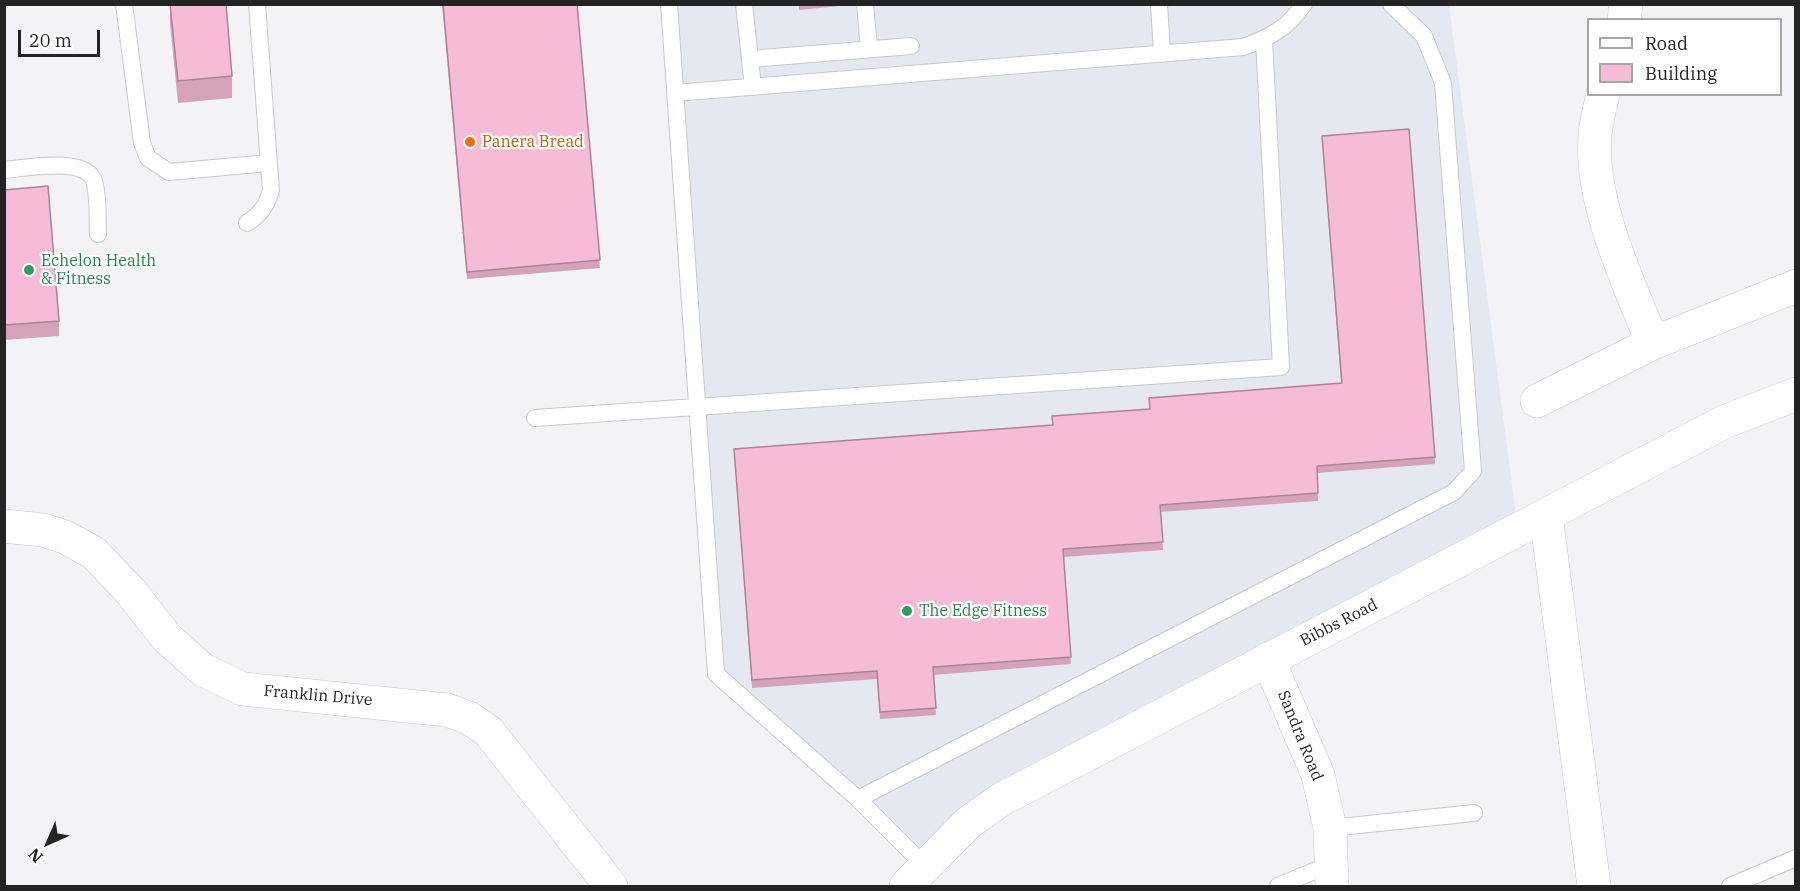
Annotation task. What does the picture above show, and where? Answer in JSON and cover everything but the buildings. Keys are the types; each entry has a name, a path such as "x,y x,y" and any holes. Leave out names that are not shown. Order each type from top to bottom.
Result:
{"street":[{"path":"1603,96 1595,136 1599,187 1621,267 1653,343"},
{"path":"1537,401 1653,343 1796,286"},
{"name":"Bibbs Road","path":"915,876 968,823 1002,799 1724,422 1796,394"},
{"path":"1546,515 1594,886"},
{"name":"Franklin Drive","path":"4,526 43,530 65,537 94,553 181,651 203,670 243,689 414,704 469,717 488,731 591,858 610,886"},
{"name":"Sandra Road","path":"1268,659 1318,775 1330,828 1331,875"}],"lane":[{"path":"124,4 142,143 148,158 169,172 269,163"},
{"path":"247,223 259,215 267,204 271,191 257,4"},
{"path":"669,4 716,674 858,799 915,876"},
{"path":"744,4 753,87"},
{"path":"865,4 869,48"},
{"path":"1160,4 1162,53"},
{"path":"675,93 1244,46 1264,39 1294,18 1304,4"},
{"path":"858,799 1454,492 1473,471 1443,83 1424,36 1391,4"},
{"path":"535,418 1281,367 1264,39"},
{"path":"750,59 911,46"},
{"path":"4,170 71,166 88,174 94,181 98,234"},
{"path":"1330,828 1474,813"},
{"path":"1730,886 1796,858"},
{"path":"1278,886 1331,875"}],"shaded area":[{"path":"669,5 1449,5 1518,530 1002,799 925,866 716,674"}],"place":[{"name":"Panera Bread","path":"470,142"},
{"name":"Echelon Health & Fitness","path":"29,270"},
{"name":"The Edge Fitness","path":"907,611"}]}
